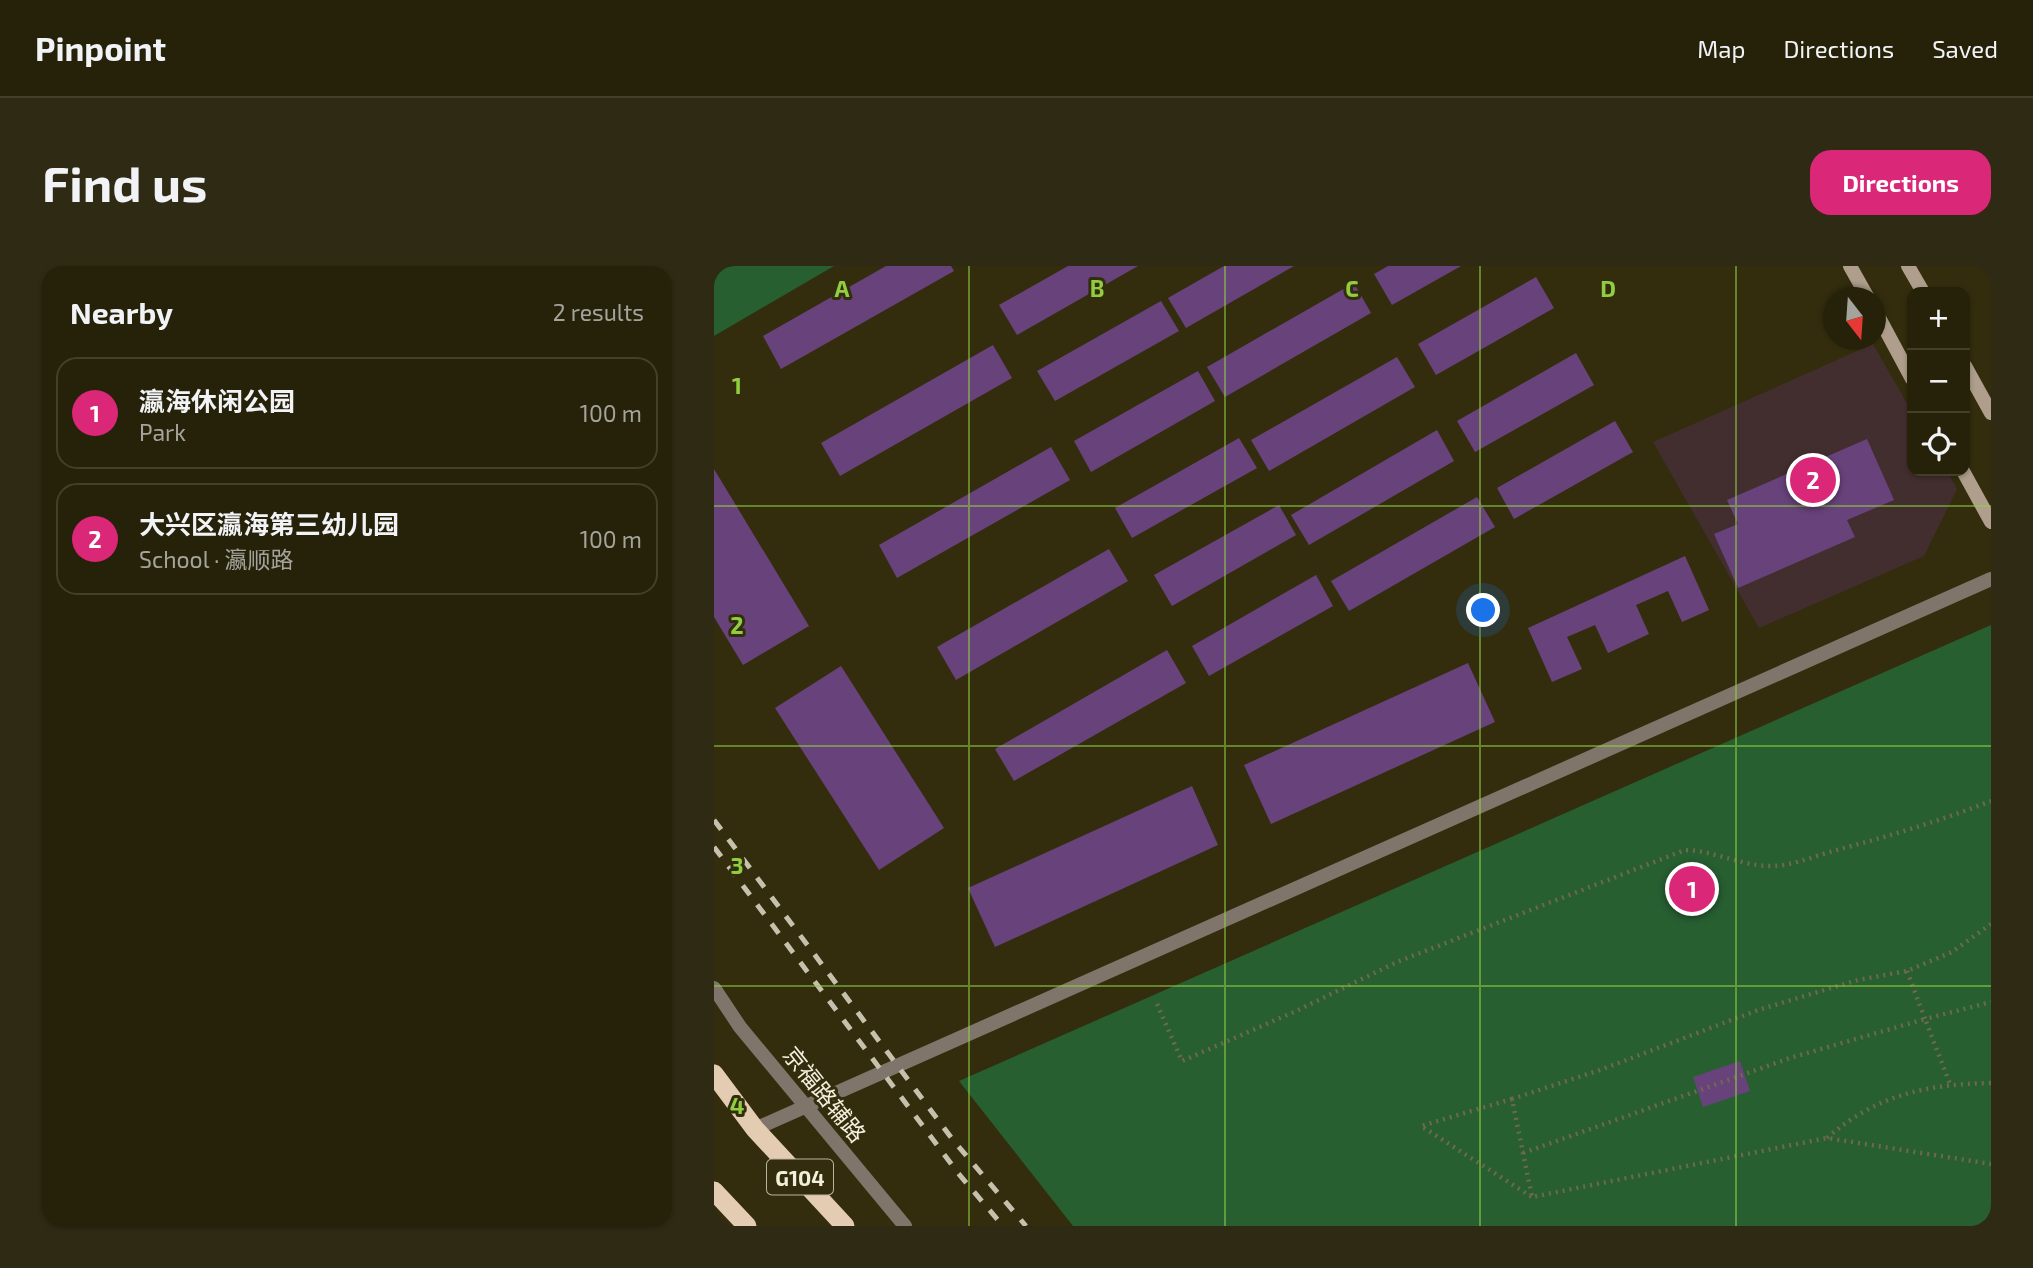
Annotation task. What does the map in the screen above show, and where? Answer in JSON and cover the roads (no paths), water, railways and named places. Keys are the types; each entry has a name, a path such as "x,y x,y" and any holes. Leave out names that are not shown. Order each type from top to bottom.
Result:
{"highway":[{"name":"G104","path":"714,1074 754,1129 845,1226"},
{"path":"714,1191 747,1226"}],"main road":[{"path":"1850,266 1862,287"},
{"path":"1908,266 1920,287"},
{"path":"1886,332 1907,370"},
{"path":"1970,375 1991,412"},
{"path":"1966,476 1991,522"}],"street":[{"path":"754,1129 1991,579"},
{"name":"京福路辅路","path":"714,988 740,1027 905,1226"}],"railway":[{"path":"714,820 953,1140 1026,1226"},
{"path":"714,847 958,1173 1003,1226"}],"place":[{"name":"大兴区瀛海第三幼儿园","path":"1813,480"},
{"name":"瀛海休闲公园","path":"1692,889"}]}
